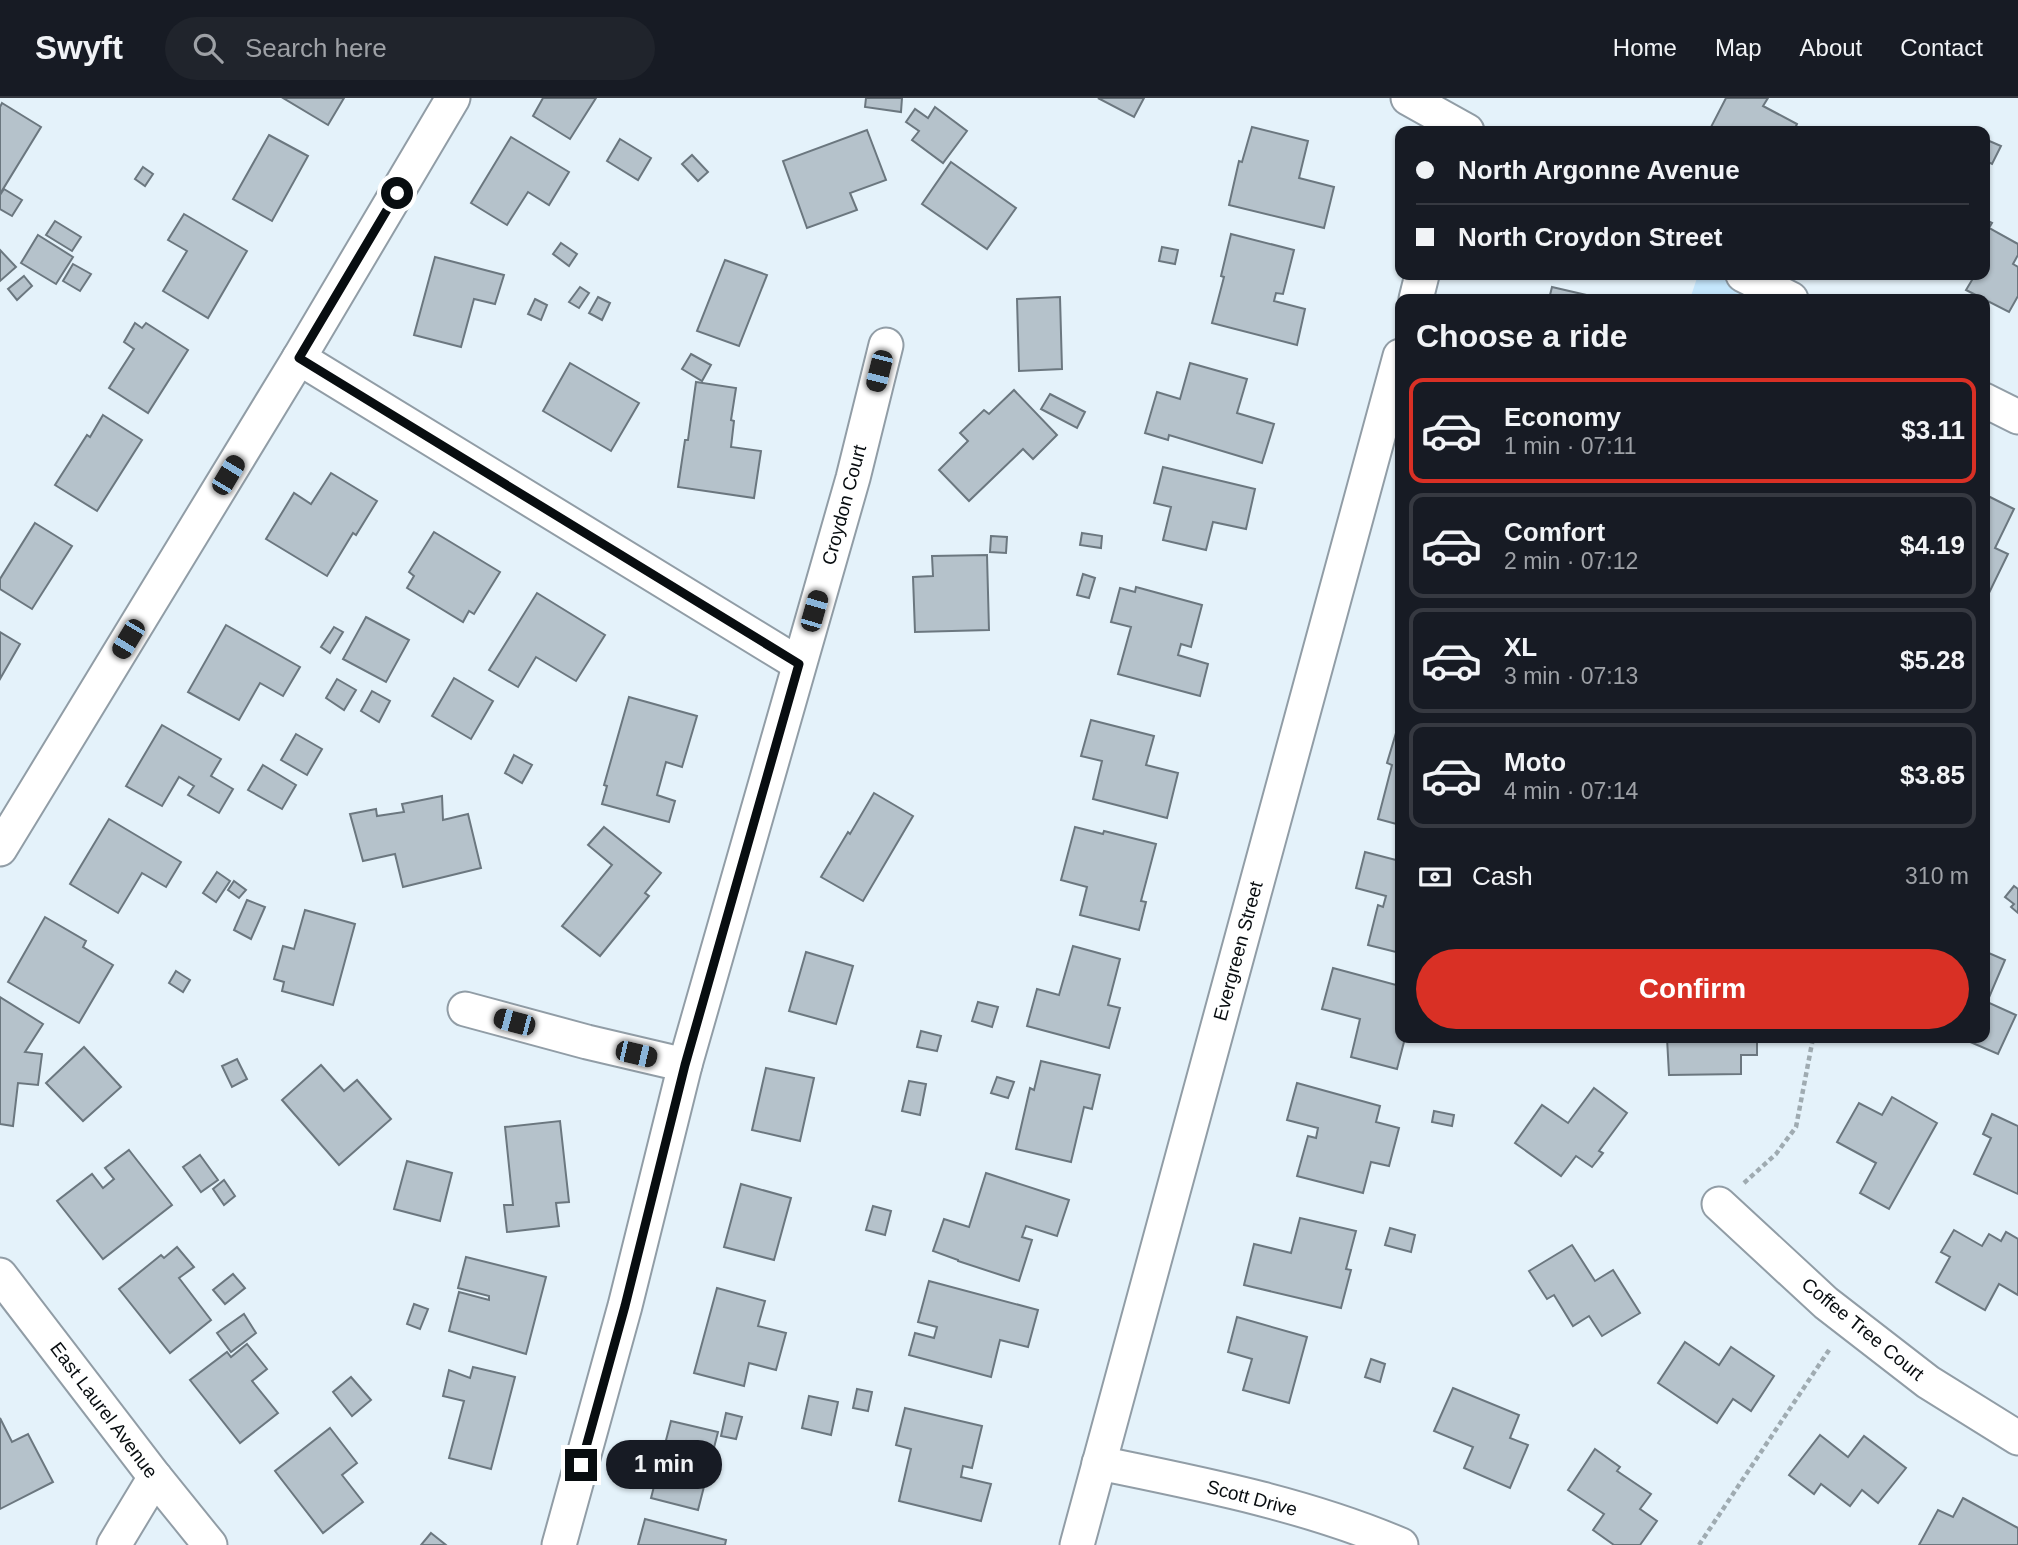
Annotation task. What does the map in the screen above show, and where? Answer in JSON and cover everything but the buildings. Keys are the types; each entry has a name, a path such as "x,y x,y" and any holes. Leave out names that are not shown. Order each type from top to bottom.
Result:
{"street":[{"path":"0,849 299,358 453,98"},
{"path":"1408,98 1456,126"},
{"path":"1753,280 1781,294"},
{"name":"Croydon Court","path":"559,1545 625,1306 685,1065 853,478 886,345"},
{"path":"299,358 799,664"},
{"name":"Evergreen Street","path":"1077,1545 1395,374"},
{"path":"1990,403 2018,417"},
{"path":"465,1009 685,1065"},
{"name":"Coffee Tree Court","path":"1719,1204 1826,1303 1928,1382 2018,1438"},
{"name":"East Laurel Avenue","path":"0,1275 210,1545"},
{"name":"Scott Drive","path":"1099,1463 1234,1491 1368,1531 1401,1545"},
{"path":"114,1545 155,1477"}],"path":[{"path":"1719,1204 1776,1154 1796,1127 1812,1043"},
{"path":"1699,1545 1849,1320"}],"shaded area":[{"path":"1696,280 1753,280 1781,294 1692,294"}],"route":[{"path":"397,193 299,358 799,664 685,1065 625,1306 581,1465"}]}
